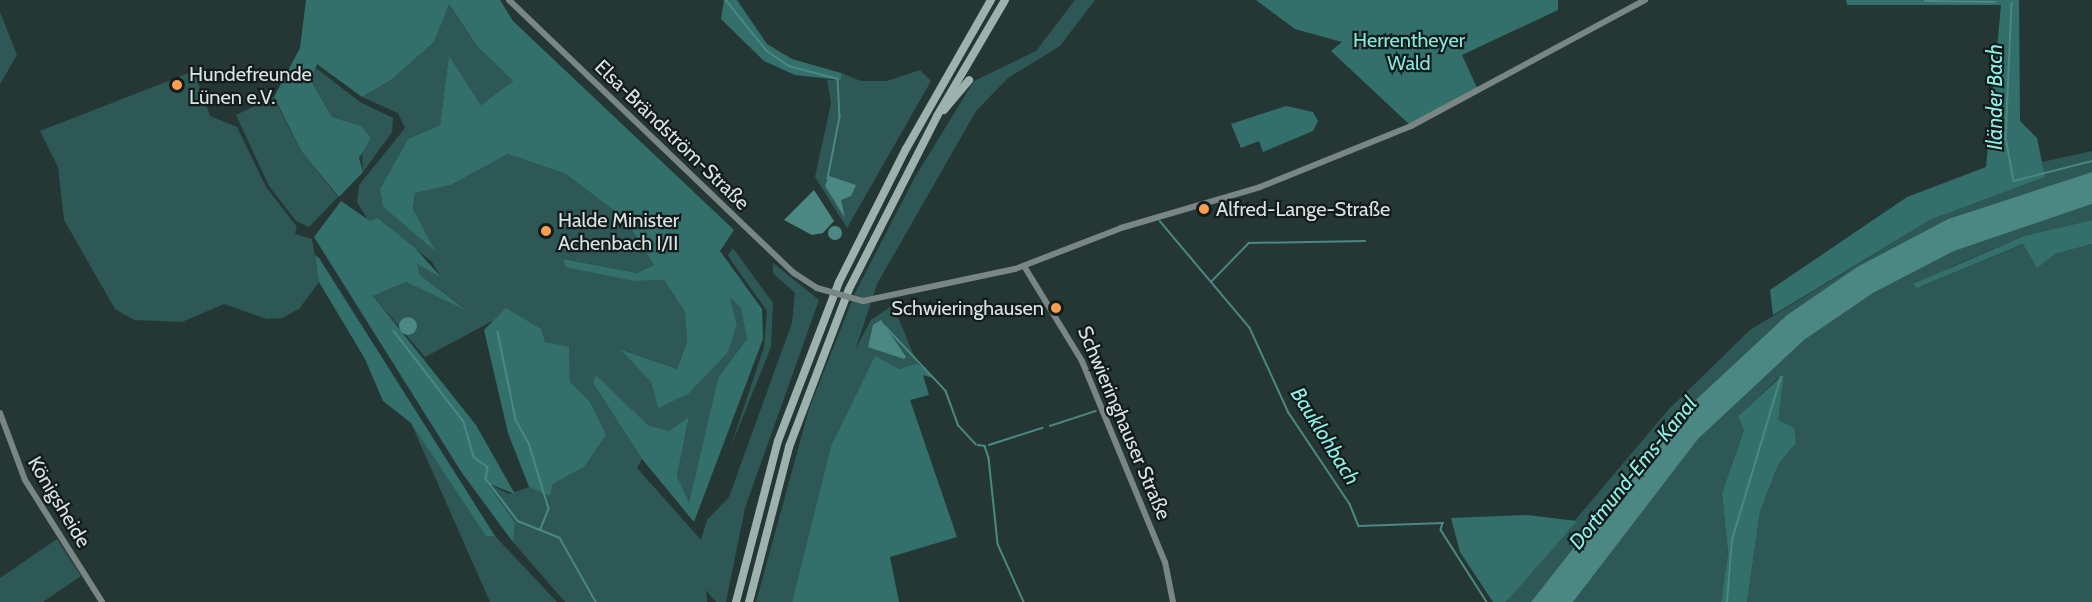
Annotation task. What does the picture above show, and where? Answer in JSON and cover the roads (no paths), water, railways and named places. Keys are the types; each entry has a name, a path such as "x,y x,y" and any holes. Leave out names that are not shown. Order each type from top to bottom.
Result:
{"highway":[{"path":"736,602 778,441 839,282 906,149 991,0"},
{"path":"749,602 776,492 814,375 876,231 937,116 1005,0"},
{"path":"937,116 969,80"}],"street":[{"name":"Elsa-Brändström-Straße","path":"509,0 794,273 817,288 863,301 1024,267"},
{"path":"1024,267 1121,228 1260,187 1412,126 1645,0"},
{"name":"Schwieringhauser Straße","path":"1024,267 1082,361 1165,562 1173,602"},
{"name":"Königsheide","path":"0,413 25,480 102,602"}],"water":[{"name":"Dortmund-Ems-Kanal","path":"2092,172 2092,204 1954,251 1873,293 1804,340 1698,439 1573,602 1531,602 1675,419 1787,315 1857,267 1948,219"},
{"path":"829,176 856,185 851,196 841,200 845,218 825,186"},
{"path":"814,190 834,221 823,233 812,235 784,220"},
{"path":"835,226 840,228 842,233 840,238 835,240 830,238 828,233 830,228"},
{"path":"404,317 412,317 417,322 415,333 404,335 399,330 399,322"},
{"path":"881,320 906,357 904,359 868,347 873,325"}],"waterway":[{"path":"726,0 767,51 789,66 838,79 840,117 828,179"},
{"name":"Iländer Bach","path":"1925,1 1995,2"},
{"name":"Iländer Bach","path":"2012,3 2006,138 2014,181 2092,161"},
{"name":"Bauklohbach","path":"1160,221 1250,328 1289,413 1350,504 1359,526 1443,523 1441,530 1487,602"},
{"path":"1212,281 1249,243 1365,241"},
{"path":"885,326 946,391 959,426 976,444"},
{"path":"394,331 464,422 474,457 488,467 486,479 518,521 560,538 596,602"},
{"path":"498,332 516,420 529,443 549,509 541,529"},
{"path":"1727,602 1732,540 1781,377"},
{"path":"1050,426 1096,411"},
{"path":"989,445 1042,428"},
{"path":"978,445 985,446 989,458 998,544 1024,602"}],"place":[{"name":"Hundefreunde Lünen e.V.","path":"177,85"},
{"name":"Alfred-Lange-Straße","path":"1204,209"},
{"name":"Halde Minister Achenbach I/II","path":"546,231"},
{"name":"Schwieringhausen","path":"1056,308"}],"park label":[{"name":"Herrentheyer Wald","path":"1409,52"}]}
